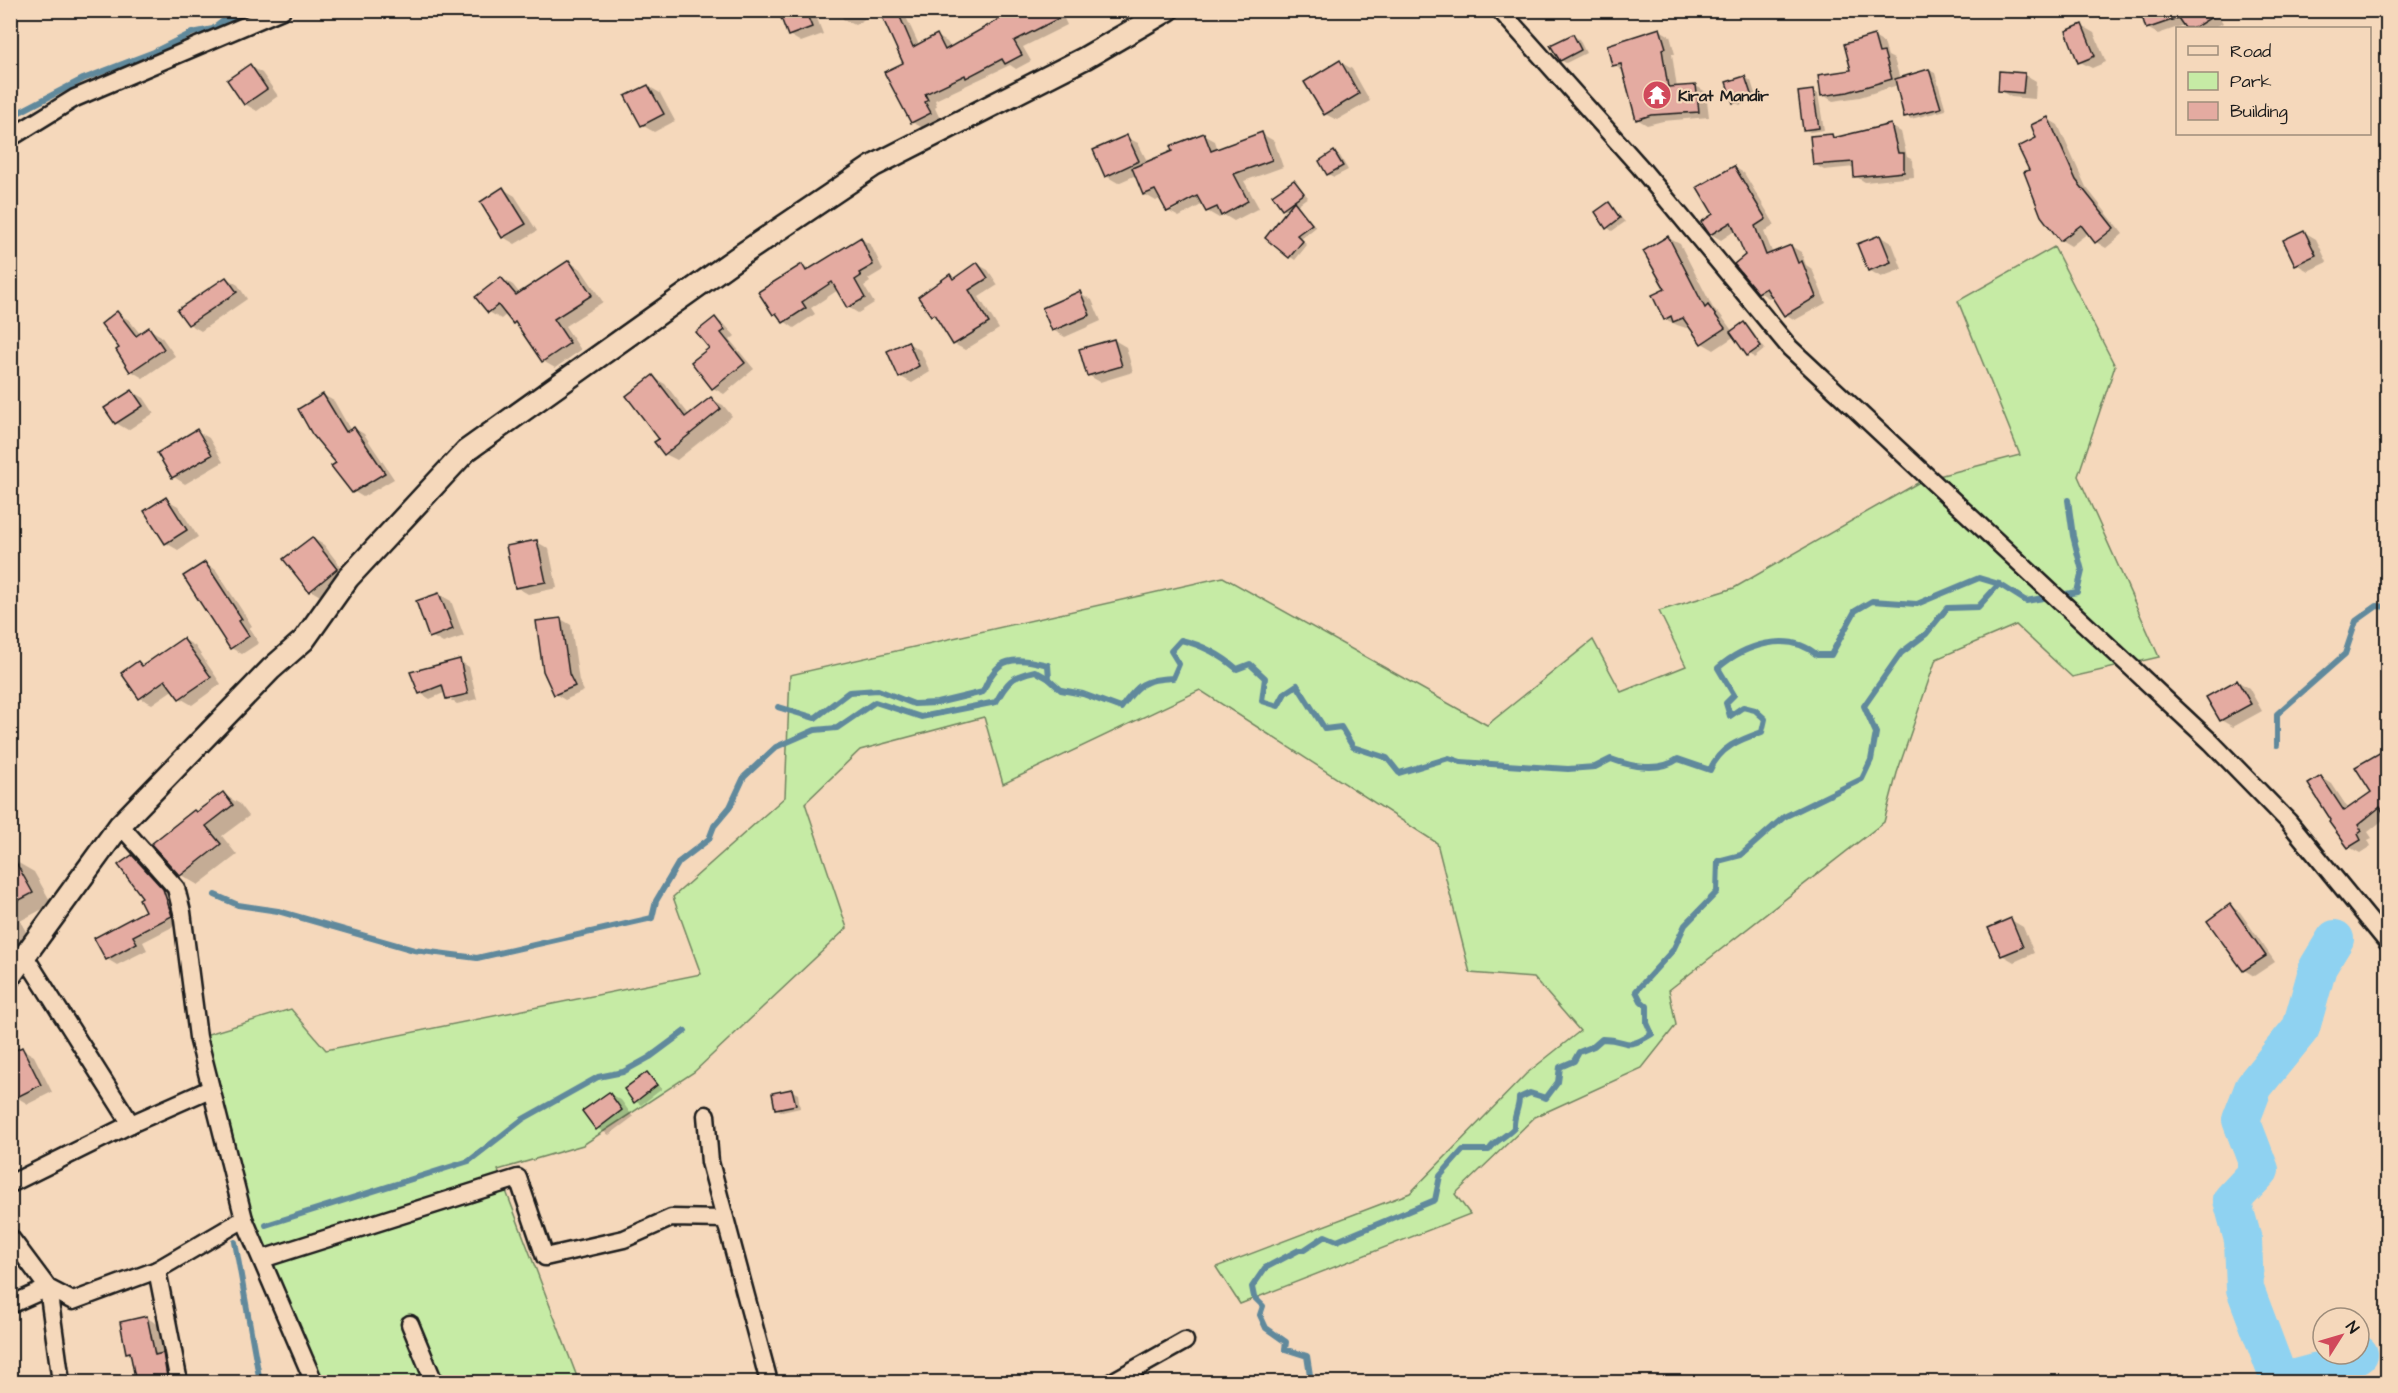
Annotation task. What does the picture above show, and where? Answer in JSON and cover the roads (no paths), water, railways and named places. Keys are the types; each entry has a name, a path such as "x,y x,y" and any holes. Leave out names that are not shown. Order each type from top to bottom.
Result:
{"street":[{"path":"10,138 75,98 282,10"},
{"path":"10,975 26,958 120,825 271,669 304,640 348,578 466,451 741,255 873,166 1085,58 1168,10"},
{"path":"1500,10 1640,167 1790,348 2211,742 2288,821 2388,943"},
{"path":"120,825 176,888 182,912 198,1037 244,1219 314,1383"},
{"path":"26,958 131,1124"},
{"path":"10,1184 131,1124 210,1089"},
{"path":"706,1115 710,1162 769,1383"},
{"path":"262,1259 518,1178 545,1257 624,1239 671,1218 725,1219"},
{"path":"10,1237 48,1288 73,1301 157,1270 244,1219"},
{"path":"157,1270 179,1383"},
{"path":"10,1305 48,1288"},
{"path":"48,1288 61,1383"},
{"path":"410,1324 434,1383"},
{"path":"1112,1383 1185,1341"}],"waterway":[{"path":"10,117 83,79 154,52 192,33 213,29 226,19 258,14"},
{"path":"778,707 815,718 849,692 878,690 914,704 937,703 983,692 994,671 1001,665 1016,660 1048,665 1049,679 1061,690 1083,694 1121,708 1142,684 1173,678 1179,664 1171,651 1181,640 1211,651 1237,669 1250,664 1265,678 1262,701 1278,706 1285,693 1297,685 1325,729 1341,727 1353,747 1387,758 1399,773 1449,758 1461,762 1568,769 1595,767 1611,759 1646,767 1663,766 1678,759 1710,770 1719,755 1731,745 1762,732 1765,719 1755,710 1743,707 1730,716 1726,703 1734,695 1718,668 1740,653 1767,643 1780,642 1806,647 1817,655 1831,655 1855,611 1872,601 1917,604 1979,578 1999,584 2026,601 2077,592 2082,571 2073,536 2068,500"},
{"path":"1317,1382 1310,1375 1307,1356 1285,1349 1286,1342 1266,1328 1260,1315 1263,1306 1254,1297 1252,1287 1265,1268 1299,1250 1304,1250 1325,1236 1337,1241 1435,1200 1440,1176 1463,1150 1489,1150 1508,1134 1514,1128 1519,1098 1530,1093 1546,1098 1558,1082 1560,1067 1574,1061 1579,1052 1594,1046 1602,1039 1631,1043 1652,1034 1647,1023 1647,1006 1641,1001 1636,991 1673,950 1685,925 1717,892 1718,861 1741,855 1784,817 1862,779 1871,760 1876,733 1864,706 1901,653 1926,634 1947,608 1978,607 1999,584"},
{"path":"2277,745 2277,714 2345,654 2356,621 2377,606 2388,607"},
{"path":"215,895 238,905 278,911 414,950 477,958 652,918 656,901 679,862 709,839 714,826 730,807 744,777 776,747 815,730 837,728 875,702 921,717 996,702 1011,681 1027,673 1035,671 1049,679"},
{"path":"2280,1382 2245,1289 2243,1240 2232,1200 2260,1170 2241,1120 2254,1086 2301,1028 2318,967 2335,939"},
{"path":"266,1225 469,1161 523,1119 598,1077 623,1072 650,1057 685,1031"},
{"path":"235,1242 260,1382"},
{"path":"2281,1382 2340,1366"}],"place":[{"name":"Kirat Mandir","path":"1657,95"}]}
